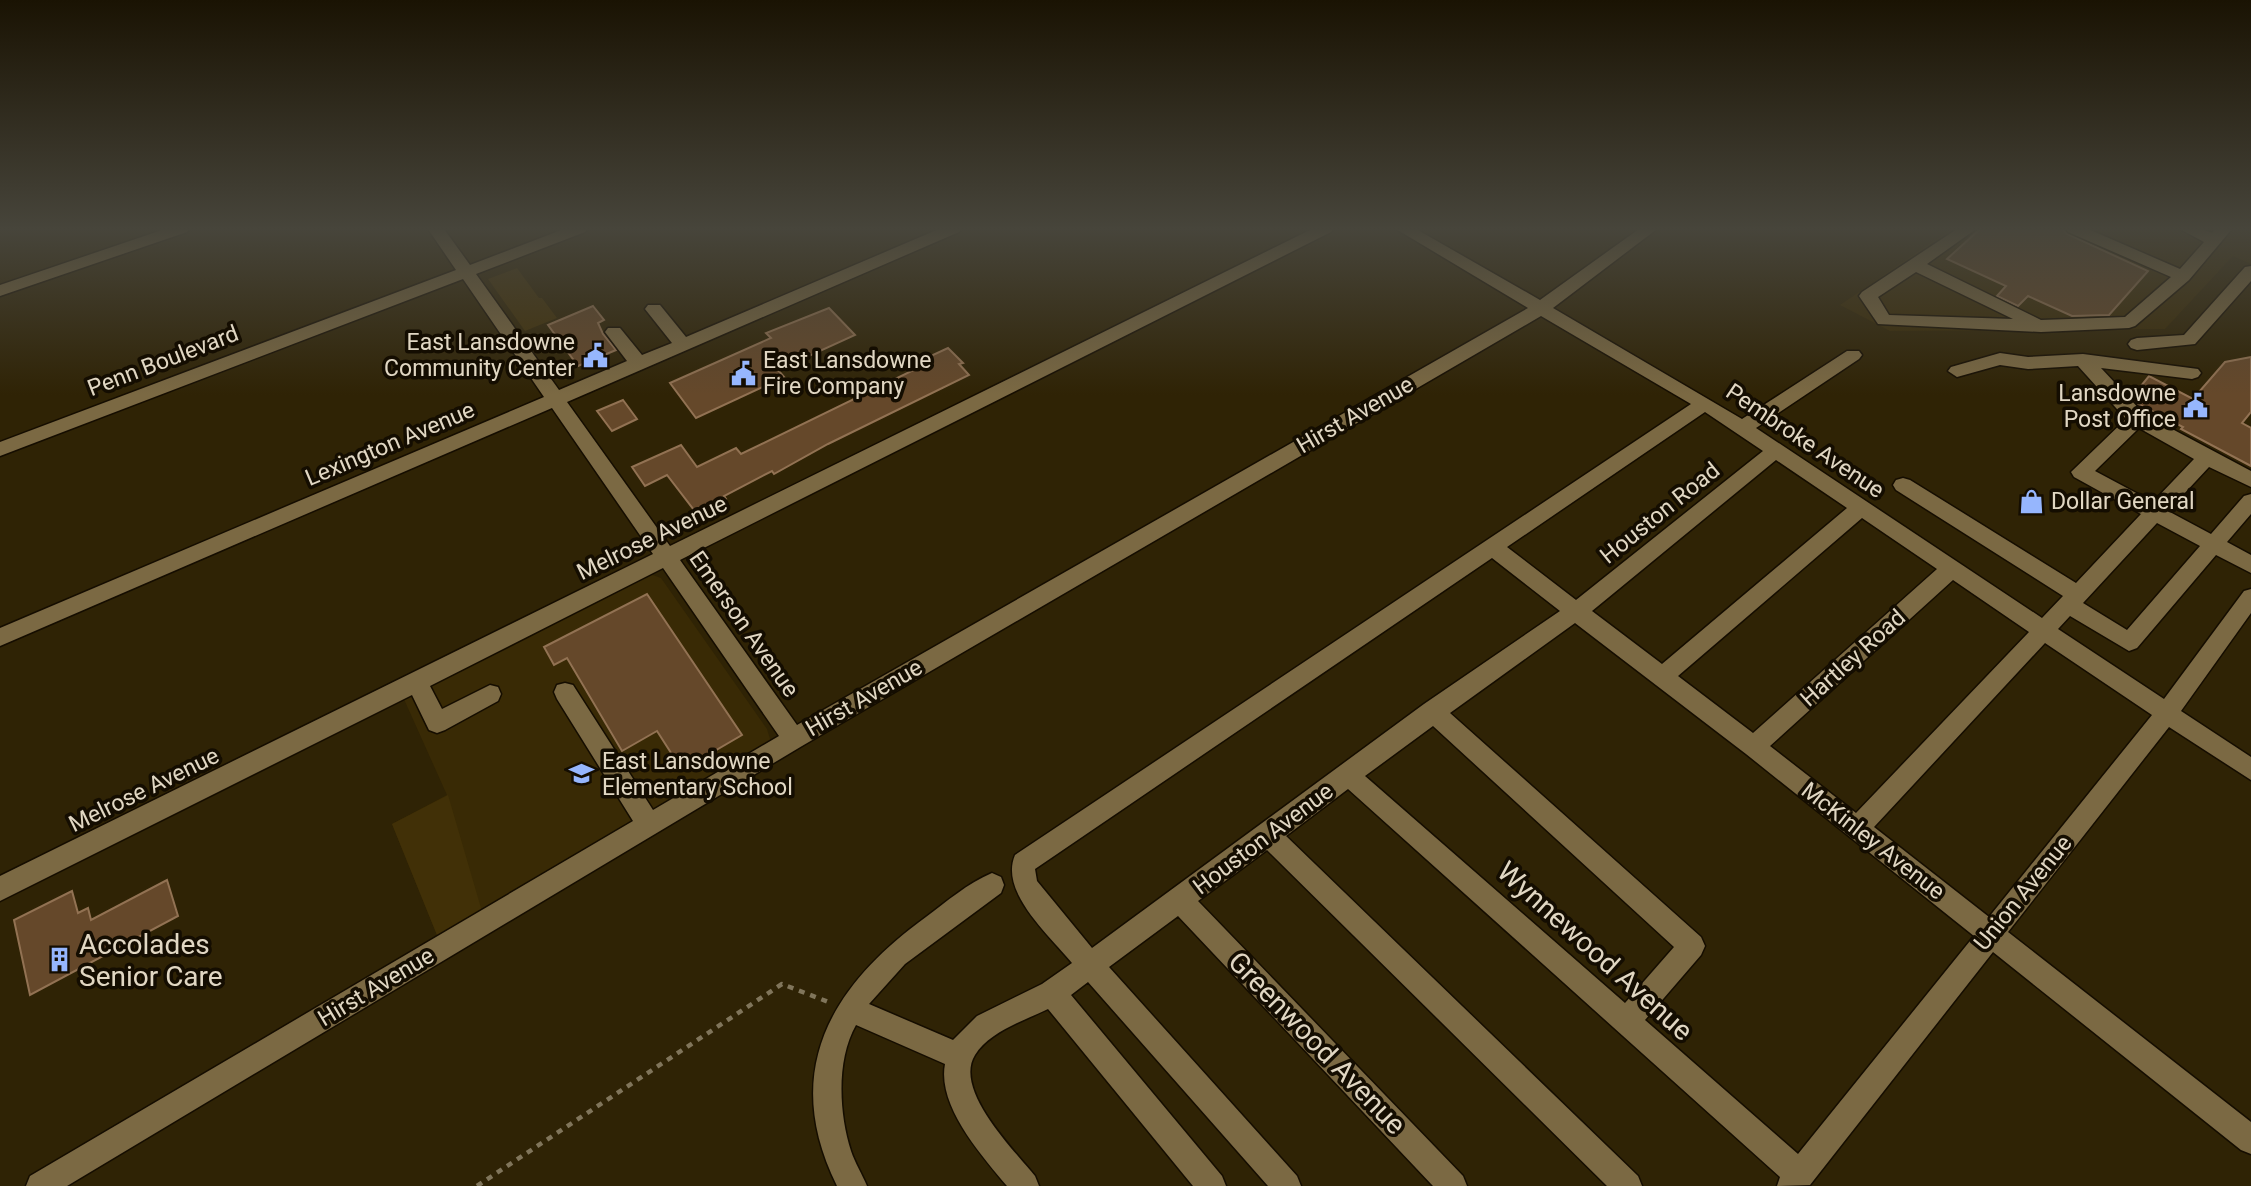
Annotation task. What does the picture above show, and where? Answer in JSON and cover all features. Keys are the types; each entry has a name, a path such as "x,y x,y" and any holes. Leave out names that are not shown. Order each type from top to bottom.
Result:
{"street":[{"path":"0,291 19,284"},
{"name":"Penn Boulevard","path":"0,449 437,284"},
{"name":"Emerson Avenue","path":"475,284 794,739"},
{"name":"Lexington Avenue","path":"0,637 824,284"},
{"name":"Melrose Avenue","path":"0,889 1214,284"},
{"name":"Pembroke Avenue","path":"1500,284 1705,403 2251,769"},
{"name":"Hirst Avenue","path":"40,1186 794,739 1541,308 1573,284"},
{"path":"1885,284 1868,296 1884,320 2041,326 2129,323 2173,284"},
{"path":"1956,284 2041,326"},
{"path":"2137,344 2189,340 2242,284"},
{"path":"654,309 683,345"},
{"path":"614,332 639,364"},
{"path":"1742,428 1853,355"},
{"path":"1957,371 2000,359 2028,363 2082,359 2192,373"},
{"path":"2082,359 2137,419 2251,480"},
{"path":"1287,1186 1090,965 1026,887 1022,873 1024,863 1705,403"},
{"path":"2137,419 2081,472 2251,565"},
{"name":"Houston Road","path":"1576,612 1775,451"},
{"path":"1857,829 2207,457"},
{"path":"1903,485 2074,600 2129,642 2251,501"},
{"path":"1662,677 1861,508"},
{"name":"McKinley Avenue","path":"1492,547 1754,747 2251,1140"},
{"name":"Hartley Road","path":"1754,747 1952,568"},
{"name":"Union Avenue","path":"1795,1180 2166,713 2251,597"},
{"name":"Houston Avenue","path":"958,1061 964,1045 989,1025 1052,993 1180,901 1432,711 1576,612"},
{"path":"417,682 437,723 490,694"},
{"path":"565,692 649,825"},
{"path":"1432,711 1692,946 1626,1021"},
{"name":"Wynnewood Avenue","path":"1348,775 1626,1021 1795,1180"},
{"path":"1268,835 1628,1186"},
{"path":"853,1186 832,1142 828,1103 831,1052 850,1009 857,995 880,969 992,885"},
{"name":"Greenwood Avenue","path":"1180,901 1454,1186"},
{"path":"1052,993 1212,1186"},
{"path":"850,1009 958,1061 957,1079 968,1110 1025,1186"}],"path":[{"path":"477,1186 782,984 850,1009"}],"shaded area":[{"path":"492,284 529,284 557,318 525,331"},
{"path":"1870,284 2207,284 2165,329 1890,331 1840,305"},
{"name":"East Lansdowne Elementary School","path":"650,574 661,578 767,729 769,747 439,940 392,824 447,795 403,697"},
{"path":"448,795 483,915 439,940 392,824"}],"building":[{"path":"2002,284 2136,284 2109,315 2072,316 2028,296 2018,306 1997,296 2006,286"},
{"path":"593,306 604,320 598,323 603,334 616,350 578,366 548,325"},
{"path":"829,308 855,335 778,370 784,377 696,418 670,383 771,338 766,333"},
{"path":"948,348 963,363 959,364 969,375 828,444 774,474 772,471 724,496 726,499 697,514 667,475 645,486 632,467 681,445 697,467 736,448 741,454 926,364 922,360"},
{"name":"Lansdowne Post Office","path":"2251,357 2251,412 2242,423 2251,428 2251,466 2181,429 2183,427 2138,404 2132,397 2149,376 2193,399 2225,362"},
{"path":"623,400 637,419 612,431 597,411"},
{"path":"647,594 742,735 682,770 657,731 622,751 567,658 554,665 544,647"},
{"name":"Accolades Senior Care","path":"167,880 178,916 30,995 14,920 72,891 78,913 88,908 91,920"}],"place":[{"name":"East Lansdowne Community Center","path":"595,355"},
{"name":"East Lansdowne Fire Company","path":"743,373"},
{"name":"Lansdowne Post Office","path":"2196,406"},
{"name":"Dollar General","path":"2031,501"},
{"name":"East Lansdowne Elementary School","path":"582,774"},
{"name":"Accolades Senior Care","path":"59,960"}]}
